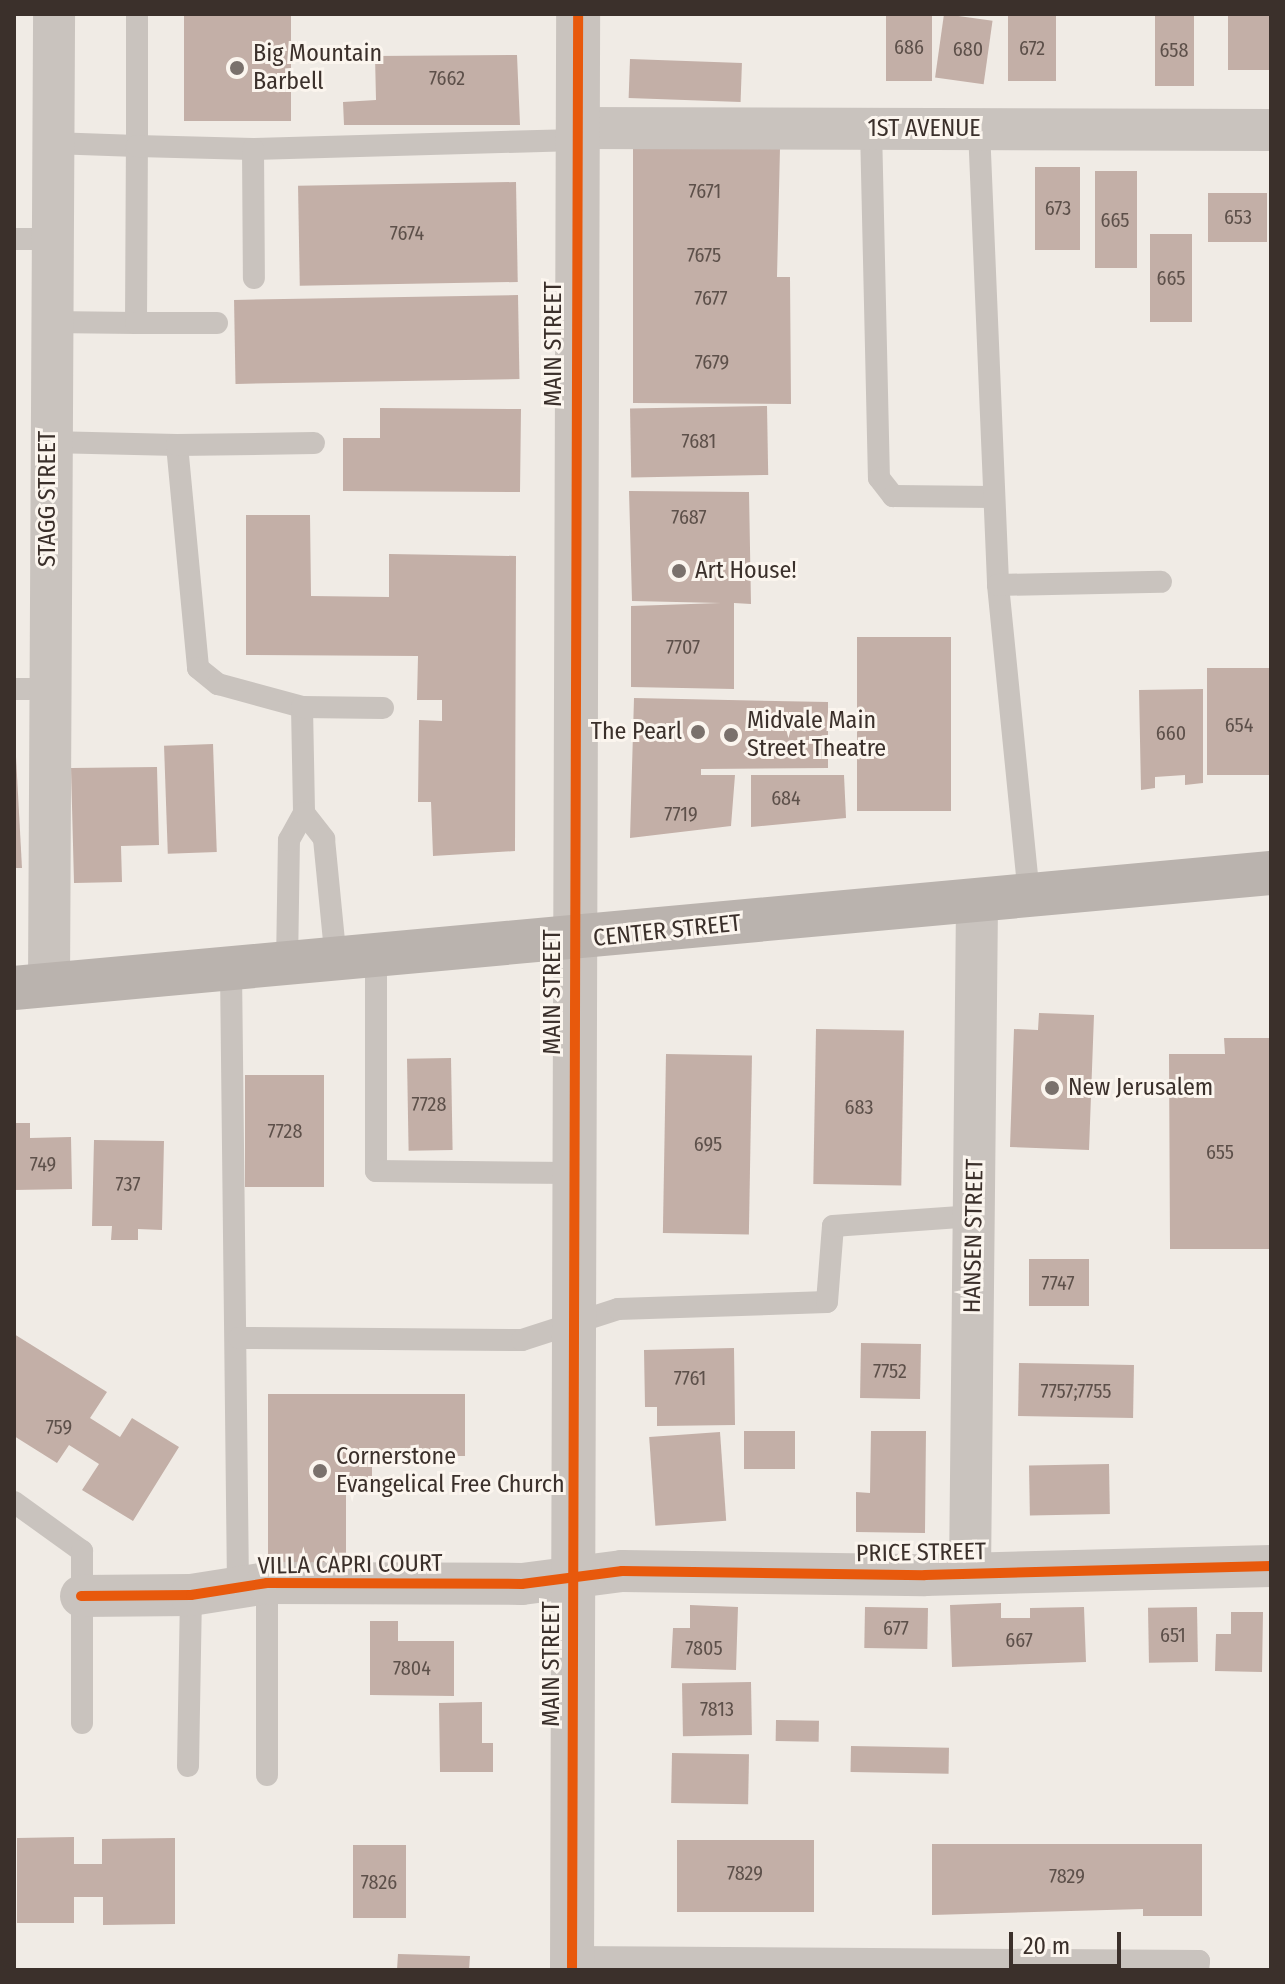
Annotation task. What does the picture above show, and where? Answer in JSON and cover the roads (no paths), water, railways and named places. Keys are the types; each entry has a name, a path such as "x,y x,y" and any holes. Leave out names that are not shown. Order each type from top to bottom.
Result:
{"main road":[{"name":"CENTER STREET","path":"32,986 574,940 1271,873"}],"street":[{"name":"STAGG STREET","path":"32,986 30,689 49,442 50,322 32,239 52,143 54,14"},
{"name":"MAIN STREET","path":"572,1963 578,14"},
{"name":"1ST AVENUE","path":"577,134 871,128 1271,130"},
{"name":"HANSEN STREET","path":"970,1573 977,900"},
{"name":"PRICE STREET","path":"573,1580 622,1571 970,1573 1271,1566"},
{"name":"VILLA CAPRI COURT","path":"81,1596 191,1595 253,1585 573,1580"}],"lane":[{"path":"136,323 137,14"},
{"path":"871,128 879,478 893,496 994,497"},
{"path":"979,129 998,585 1029,895"},
{"path":"52,143 253,149 577,134"},
{"path":"253,149 254,278"},
{"path":"50,322 217,323"},
{"path":"49,442 177,445 314,443"},
{"path":"177,445 198,668 218,684 302,707 383,708"},
{"path":"998,585 1161,582"},
{"path":"287,965 289,840 304,813 302,707"},
{"path":"304,813 324,839 356,959 376,1171 573,1173"},
{"path":"231,970 239,1338 267,1775"},
{"path":"239,1338 522,1340 618,1309 827,1302 833,1226 974,1216"},
{"path":"14,1502 82,1551 82,1723"},
{"path":"188,1766 191,1595"},
{"path":"572,1963 1199,1961 1198,1970"}],"place":[{"name":"Big Mountain Barbell","path":"237,68"},
{"name":"Art House!","path":"679,571"},
{"name":"The Pearl","path":"698,732"},
{"name":"Midvale Main Street Theatre","path":"731,735"},
{"name":"New Jerusalem","path":"1052,1088"},
{"name":"Cornerstone Evangelical Free Church","path":"320,1471"}]}
